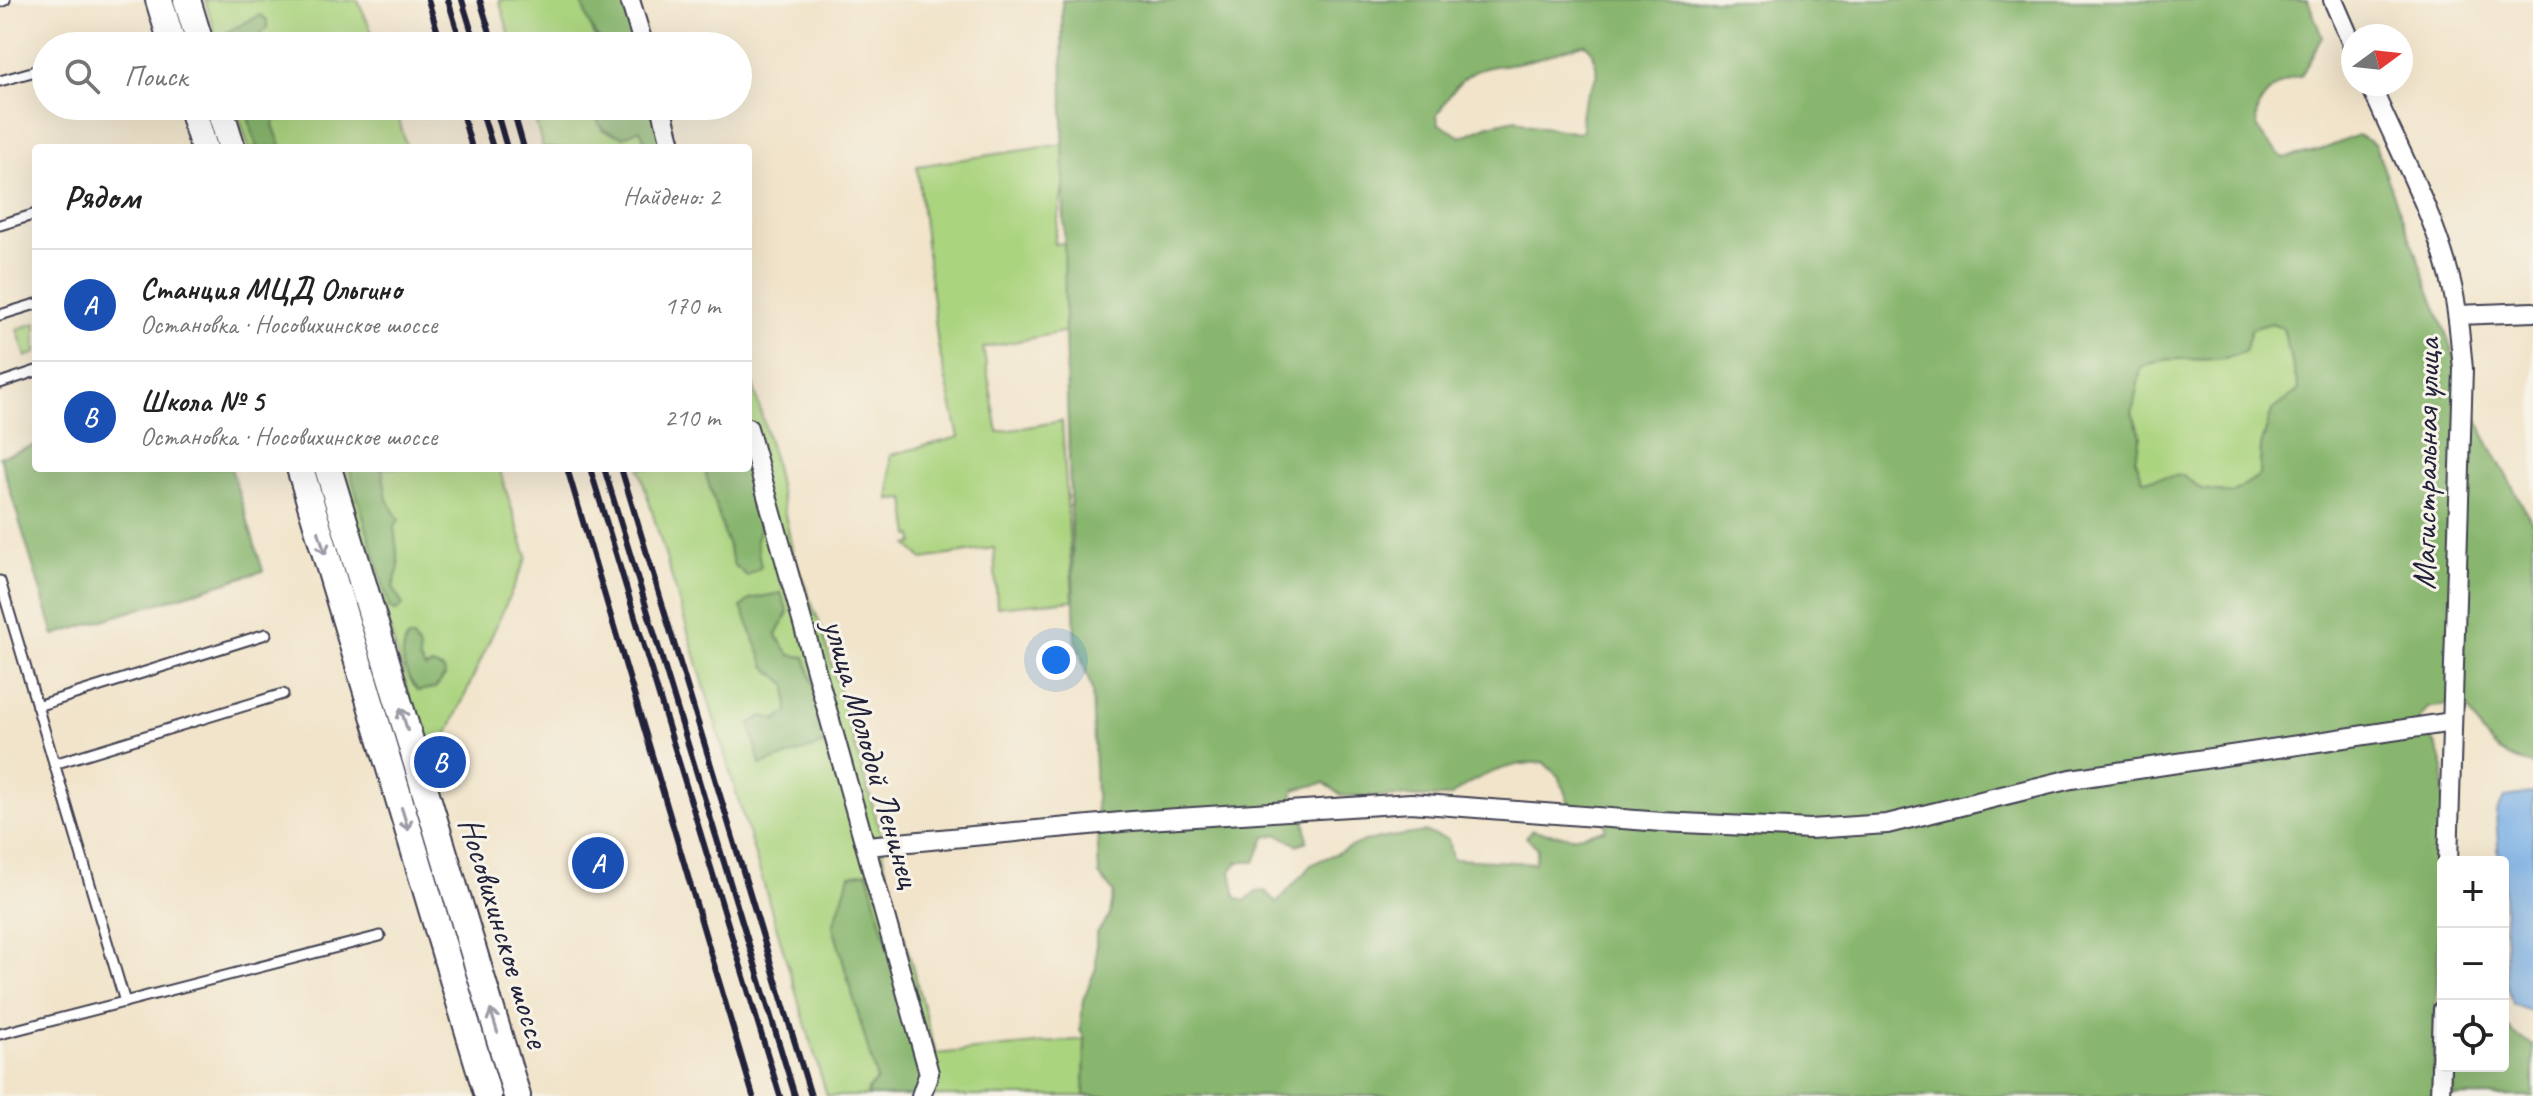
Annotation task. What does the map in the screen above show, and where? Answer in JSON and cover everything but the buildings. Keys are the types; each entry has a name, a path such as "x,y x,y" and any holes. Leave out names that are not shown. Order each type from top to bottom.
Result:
{"main road":[{"path":"159,0 169,32"},
{"path":"187,0 197,32"},
{"path":"195,120 203,144"},
{"path":"223,120 231,144"},
{"name":"Носовихинское шоссе","path":"301,472 488,1096"},
{"name":"Носовихинское шоссе","path":"329,472 517,1096"}],"street":[{"path":"630,0 640,32"},
{"path":"2333,0 2343,24"},
{"name":"Магистральная улица","path":"2375,96 2430,222 2449,274 2458,315 2463,369 2448,856"},
{"path":"665,120 671,144"},
{"path":"2458,315 2533,312"},
{"name":"улица Молодой Ленинец","path":"752,442 929,1073 921,1096"},
{"path":"867,846 1132,821 1411,803 1692,824 1810,829 1887,824 2071,779 2452,722"},
{"path":"2440,1096 2441,1072"}],"lane":[{"path":"0,81 32,72"},
{"path":"0,225 32,215"},
{"path":"0,315 32,305"},
{"path":"0,383 32,372"},
{"path":"0,581 5,615 37,706 125,1002"},
{"path":"37,706 266,634"},
{"path":"54,764 283,694"},
{"path":"0,1034 380,936"}],"green space":[{"path":"205,0 358,0 372,32 215,32"},
{"path":"499,0 581,0 593,32 509,32"},
{"path":"581,0 623,0 632,32 594,32"},
{"path":"1062,0 2308,0 2322,37 2301,76 2282,83 2266,96 2257,114 2257,124 2261,134 2283,158 2321,150 2358,135 2375,145 2484,435 2533,524 2533,765 2506,755 2490,743 2464,701 2428,708 2419,720 2436,745 2444,768 2441,856 2437,856 2433,1096 1084,1096 1085,1039 1080,1030 1083,1000 1096,968 1096,934 1110,915 1114,892 1099,875 1092,690 1075,637 1065,336","holes":["1586,44 1593,52 1598,75 1584,102 1581,115 1583,130 1578,133 1526,124 1516,119 1489,125 1461,137 1438,123 1437,115 1450,95 1472,73","2272,323 2283,328 2299,390 2272,410 2261,446 2260,475 2232,493 2201,489 2183,475 2143,480 2135,458 2141,436 2132,413 2141,368 2167,360 2231,356 2245,351 2251,329","1543,762 1559,777 1569,804 1606,816 1605,830 1572,837 1532,830 1526,837 1538,848 1535,863 1452,859 1448,839 1424,832 1364,841 1312,864 1277,903 1265,891 1256,892 1245,901 1236,898 1231,871 1238,862 1255,862 1265,837 1278,834 1297,845 1307,841 1303,803 1294,798 1294,790 1324,783 1343,796 1450,797 1482,777 1506,768"]},
{"path":"261,15 267,20 267,28 262,32 226,32"},
{"path":"240,120 399,120 406,144 248,144"},
{"path":"249,120 275,120 273,125 280,144 256,144"},
{"path":"535,120 598,120 603,130 640,129 646,144 542,144"},
{"path":"598,120 658,120 665,144 646,144 640,129 623,137 603,130"},
{"path":"1070,143 1054,244 1067,243 1078,329 983,348 998,432 1062,421 1073,600 997,607 994,548 923,559 908,545 914,543 913,535 910,536 905,499 890,500 890,455 959,437 938,345 917,166"},
{"path":"2272,323 2283,328 2299,390 2261,446 2260,475 2232,493 2201,489 2183,475 2143,481 2135,458 2141,436 2132,413 2141,368 2168,360 2231,356 2245,351 2251,329"},
{"path":"32,324 32,355 26,357 17,329"},
{"path":"752,381 772,452 794,558 821,627 881,835 884,862 936,1054 1085,1039 1084,1096 920,1096 833,926 877,1080 867,1091 868,1096 827,1096 640,472 705,472 734,565 760,528 761,498 754,469","holes":["781,593 788,612 776,635 831,742 763,716 775,720 788,712 787,685 765,666"]},
{"path":"32,446 32,472 232,472 263,571 54,635 0,457"},
{"path":"752,465 764,512 756,540 761,567 747,576 734,565 705,472 752,472"},
{"path":"343,472 500,472 527,557 445,740 424,746"},
{"path":"350,472 383,472 387,499 399,520 394,527 399,567 393,587 403,605 396,611 390,609"},
{"path":"781,593 788,612 776,635 790,655 805,657 831,742 760,765 750,723 763,716 776,720 788,712 787,685 765,666 741,607 750,599"},
{"path":"407,638 413,638 420,649 419,659 425,668 433,665 444,670 445,676 435,688 418,691 410,679 403,659"},
{"path":"868,872 924,1079 920,1096 868,1096 867,1091 877,1080 833,926 850,875"},
{"path":"2509,1028 2533,1045 2533,1096 2452,1096 2452,1072 2509,1072"}],"water":[{"path":"2533,793 2533,1011 2513,1004 2509,991 2509,856 2499,856 2496,812 2505,797"}],"railway":[{"path":"428,0 438,32"},
{"path":"448,0 458,32"},
{"path":"462,0 472,32"},
{"path":"480,0 490,32"},
{"path":"464,120 471,144"},
{"path":"484,120 492,144"},
{"path":"499,120 506,144"},
{"path":"516,120 523,144"},
{"path":"568,472 753,1096"},
{"path":"591,472 780,1096"},
{"path":"605,472 795,1096"},
{"path":"622,472 811,1096"}],"place":[{"name":"Школа № 5","path":"440,762"},
{"name":"Станция МЦД Ольгино","path":"598,863"}]}
